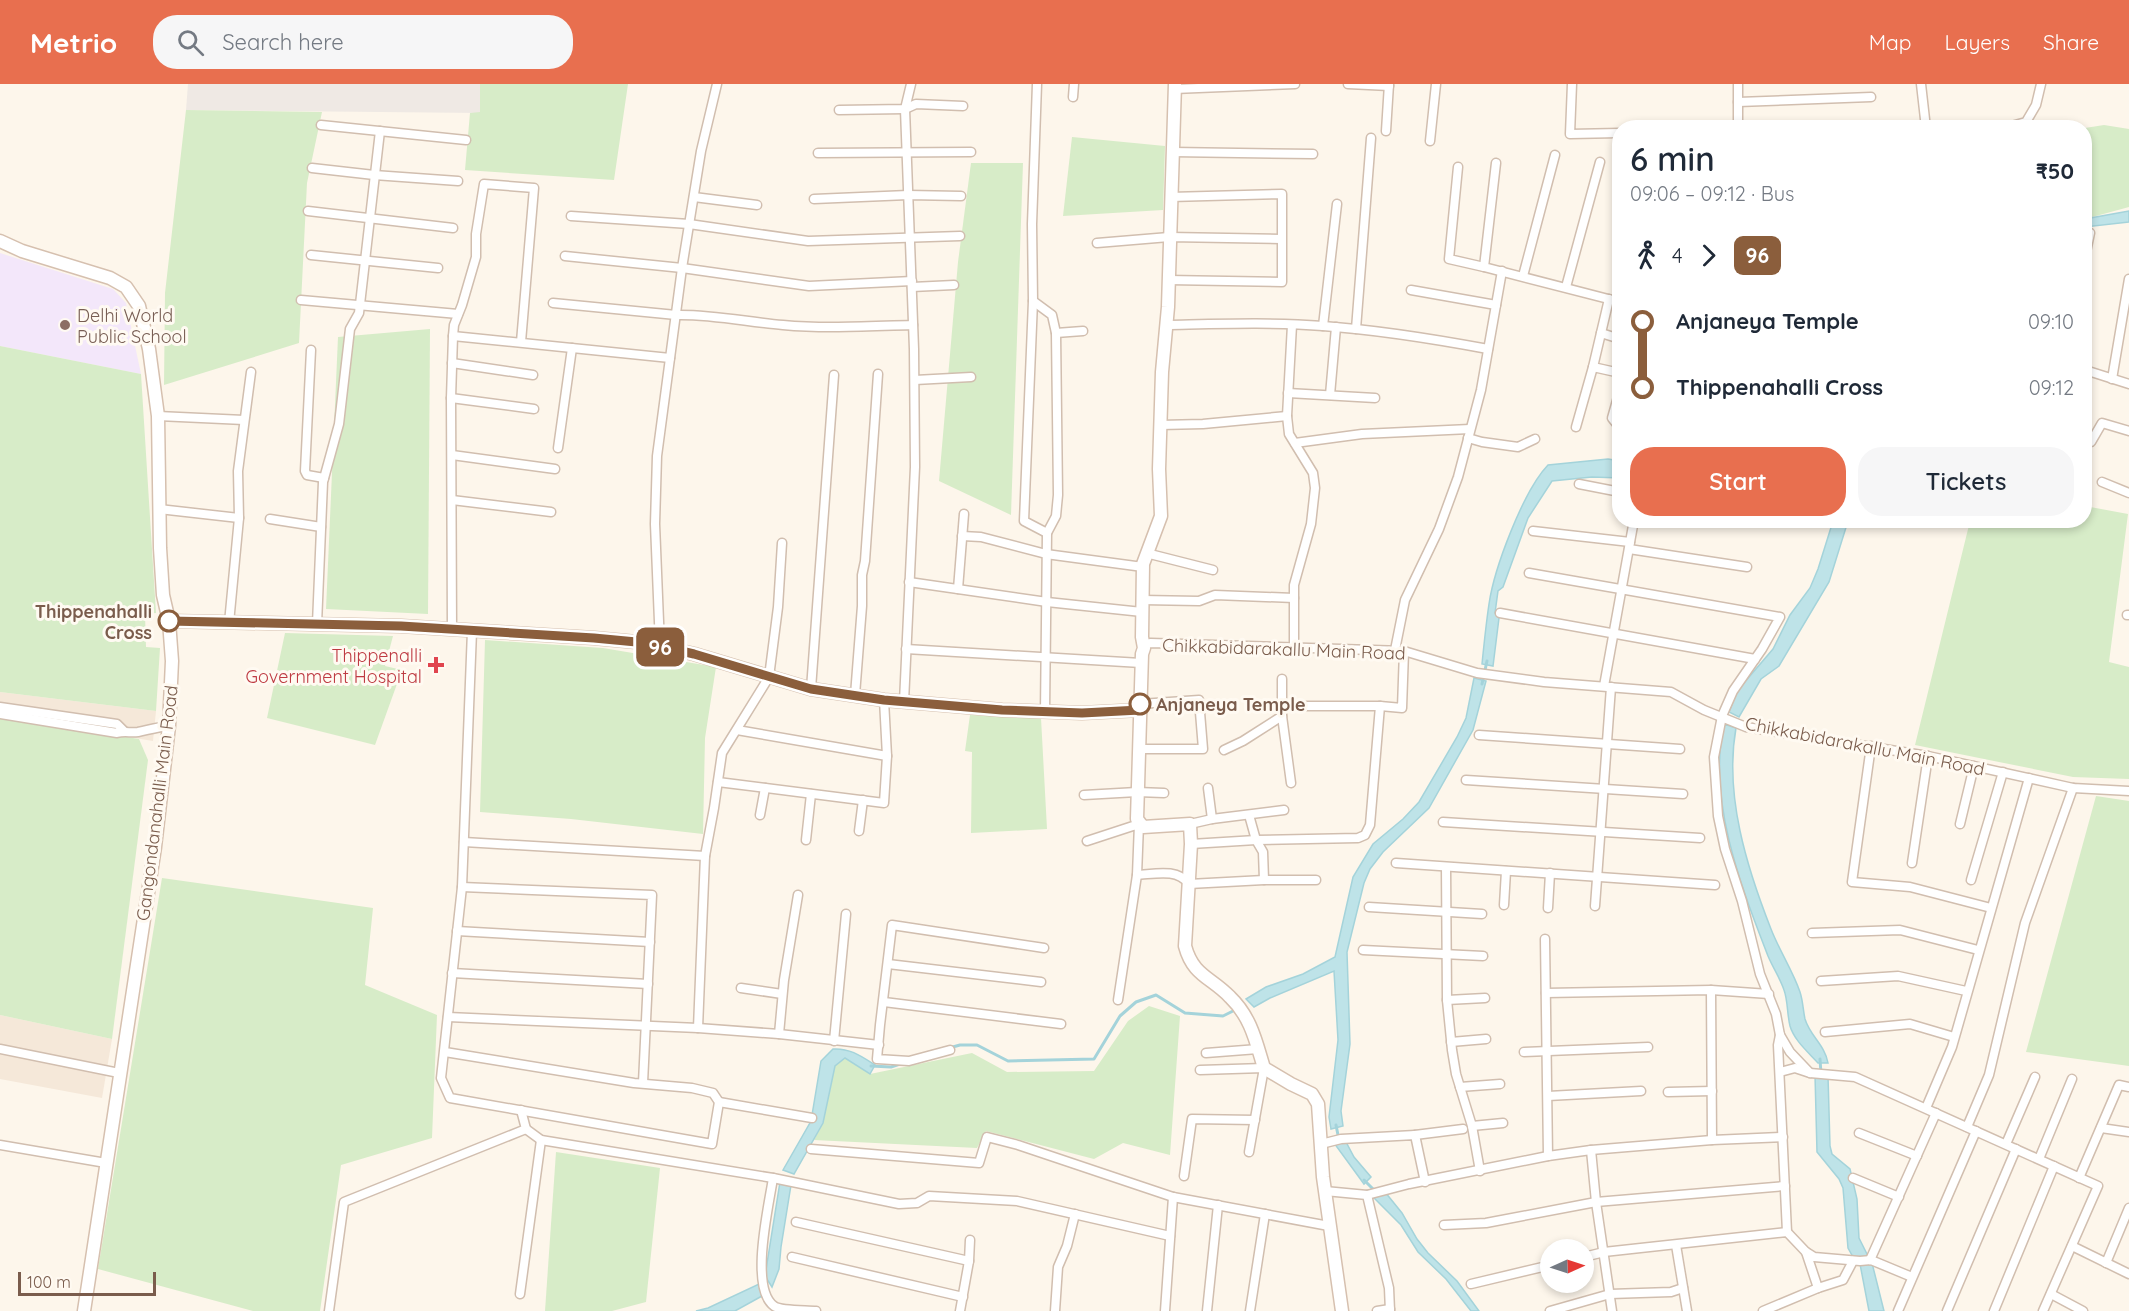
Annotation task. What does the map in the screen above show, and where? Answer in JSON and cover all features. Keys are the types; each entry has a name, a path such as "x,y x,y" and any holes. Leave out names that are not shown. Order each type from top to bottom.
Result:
{"street":[{"path":"660,646 655,524 657,456 689,224 701,151 717,84"},
{"path":"904,702 915,467 914,325 905,109 911,84"},
{"path":"1037,84 1032,224 1033,301 1024,521 1047,533"},
{"path":"1073,97 1074,84"},
{"path":"1118,1000 1137,875 1143,567 1146,553 1161,516 1160,425 1175,87 1295,84"},
{"path":"1348,84 1389,85 1386,131"},
{"path":"1430,141 1436,84"},
{"path":"1572,84 1570,134 1612,133"},
{"path":"1738,84 1738,120"},
{"path":"1920,84 1925,120"},
{"path":"2027,120 2036,105 2041,84"},
{"path":"1738,102 1871,97"},
{"path":"839,110 905,109 916,104 963,106"},
{"path":"321,125 466,140"},
{"path":"317,624 324,478 339,424 350,329 359,313 380,131"},
{"path":"1356,329 1371,138"},
{"path":"818,153 971,152"},
{"path":"1172,152 1314,154"},
{"path":"1523,276 1555,155"},
{"path":"1566,287 1600,162"},
{"path":"1484,267 1496,163"},
{"path":"1458,167 1449,259 1612,299"},
{"path":"312,168 374,176 458,181"},
{"path":"452,629 453,336 454,325 476,257 476,234 484,184 534,188 521,342"},
{"path":"1168,280 1282,282 1282,194 1170,197"},
{"path":"814,199 908,195 961,196"},
{"path":"694,197 756,205"},
{"path":"1323,326 1336,204"},
{"path":"308,211 453,228"},
{"path":"571,216 689,224 808,241 960,236"},
{"path":"1097,243 1168,237 1281,238"},
{"name":"Gangondanahalli Main Road","path":"0,241 22,251 110,279 126,287 139,306 149,349 158,416 163,595 169,621 172,662 169,726 155,847 84,1311"},
{"path":"311,255 438,268"},
{"path":"564,256 682,268 809,286 954,285"},
{"path":"1282,706 1402,708 1400,651 1405,600 1439,530 1458,477 1481,390 1502,271"},
{"path":"2112,379 2129,279"},
{"path":"1411,290 1496,305"},
{"path":"1576,427 1609,298"},
{"path":"301,300 458,314"},
{"path":"1033,301 1052,315 1056,333 1058,495 1056,516 1047,533 1045,712"},
{"path":"553,303 796,326 842,328 914,325"},
{"path":"1166,325 1323,326 1488,349"},
{"path":"1292,325 1287,416 1289,434 1312,473 1315,488 1311,524 1294,585 1294,647"},
{"path":"1329,395 1336,327"},
{"path":"1056,333 1083,331"},
{"path":"1601,333 1612,336"},
{"path":"453,336 670,358"},
{"path":"558,448 572,348"},
{"path":"311,350 304,471 307,475 324,478"},
{"path":"452,363 532,375"},
{"path":"1593,367 1612,371"},
{"path":"229,622 239,518 238,471 251,372"},
{"path":"2092,372 2129,384"},
{"path":"855,695 878,374"},
{"path":"811,689 834,375"},
{"path":"915,380 971,377"},
{"path":"1288,393 1375,398"},
{"path":"451,398 534,409"},
{"path":"158,416 244,420"},
{"path":"1160,425 1203,424 1287,416"},
{"path":"2092,440 2102,423 2129,431"},
{"path":"1295,444 1362,434 1469,433 1482,442 1518,447 1535,439"},
{"path":"452,455 555,469"},
{"path":"2102,482 2129,493"},
{"path":"1579,484 1612,490"},
{"path":"452,500 550,512"},
{"path":"159,509 239,518"},
{"path":"958,589 964,514"},
{"path":"270,519 321,527"},
{"path":"1595,906 1607,744 1607,687 1613,632 1632,528"},
{"path":"1533,531 1629,545 1748,567"},
{"path":"962,536 981,537 1046,554 1143,567"},
{"path":"698,1028 705,856 722,753 769,677 778,607 782,543"},
{"path":"1146,553 1213,570"},
{"path":"1529,573 1780,617 1733,691 1722,716 1714,757 1718,816 1760,974 1769,994 1780,1035 1790,1052 1810,1073"},
{"path":"909,582 1047,602 1142,606 1199,601 1215,596 1294,598"},
{"path":"1500,613 1755,659"},
{"path":"169,621 452,629 594,638 660,646 811,689 958,708 1082,713 1199,700 1203,748 1138,750"},
{"path":"444,1052 643,1083 693,1088 713,1093 719,1102 712,1144 450,1098 441,1078 462,887 472,630"},
{"name":"Chikkabidarakallu Main Road","path":"1143,648 1150,643 1400,651 1481,673 1544,682 1671,692 1704,710 1739,724 1928,756 2073,788 2129,791"},
{"path":"906,649 1141,663"},
{"path":"1282,679 1282,716 1291,783"},
{"path":"718,782 884,803 887,756 884,700"},
{"path":"1191,844 1358,838 1365,835 1370,825 1380,706"},
{"path":"0,707 117,724 124,731"},
{"path":"0,714 117,733 169,726"},
{"path":"1224,750 1243,741 1282,716"},
{"path":"736,730 887,756"},
{"path":"1479,735 1680,748"},
{"path":"1871,746 1852,882 1910,887 1991,908"},
{"path":"1912,863 1928,756"},
{"path":"1960,824 1974,766"},
{"path":"1971,880 2003,772"},
{"path":"1926,1108 1954,1037 2029,778"},
{"path":"1466,780 1683,794"},
{"path":"760,815 765,788"},
{"path":"1208,788 1212,819"},
{"path":"1967,1127 1989,1075 2025,923 2073,788"},
{"path":"1084,795 1137,792 1164,794"},
{"path":"806,840 811,794"},
{"path":"859,831 862,800"},
{"path":"1087,841 1139,824 1146,827 1190,824 1284,810"},
{"path":"1249,814 1256,840 1263,852 1264,880"},
{"path":"1443,822 1700,838"},
{"path":"1190,824 1191,844 1185,945 1189,960 1203,976 1230,996 1250,1023 1264,1068 1249,1152"},
{"path":"464,842 705,856"},
{"path":"1396,863 1715,885"},
{"path":"1446,867 1445,954 1451,1042 1467,1128 1480,1171"},
{"path":"1504,905 1506,871"},
{"path":"1548,908 1550,873"},
{"path":"1137,875 1184,876 1189,884"},
{"path":"1189,884 1316,880"},
{"path":"462,887 652,895 643,1083"},
{"path":"779,1034 782,994 798,896"},
{"path":"1369,907 1482,914"},
{"path":"834,1041 846,914"},
{"path":"950,1050 909,1061 877,1059 892,925 1044,948"},
{"path":"1812,933 1900,930 1978,950"},
{"path":"458,931 650,942"},
{"path":"1545,939 1548,1156"},
{"path":"1363,950 1484,956"},
{"path":"888,964 1041,982"},
{"path":"452,973 648,984"},
{"path":"1821,981 1898,976 1966,991"},
{"path":"741,988 782,994"},
{"path":"1546,993 1711,990 1769,994"},
{"path":"1711,990 1712,1140"},
{"path":"1447,1000 1485,998"},
{"path":"884,1002 1061,1024"},
{"path":"448,1017 698,1028 879,1045"},
{"path":"1825,1032 1910,1024 1954,1037"},
{"path":"1780,1035 1778,1045 1787,1232 1814,1257 1863,1261 1912,1277"},
{"path":"1451,1042 1486,1039"},
{"path":"1524,1052 1648,1047"},
{"path":"0,1049 119,1073"},
{"path":"1206,1053 1258,1049"},
{"path":"1200,1070 1264,1068 1315,1097 1331,1141 1325,1191 1342,1311"},
{"path":"1780,1071 1796,1068 1810,1073 1855,1077 2098,1186 2043,1311"},
{"path":"2006,1144 2035,1077"},
{"path":"2039,1159 2072,1078"},
{"path":"1460,1087 1500,1084"},
{"path":"2079,1178 2119,1085 2129,1087"},
{"path":"1668,1092 1712,1091"},
{"path":"1548,1096 1641,1092"},
{"path":"719,1102 812,1118"},
{"path":"520,1110 526,1129 541,1140 773,1178 899,1204 917,1203 928,1196 1017,1200 1170,1236"},
{"path":"1763,1311 1843,1280 1863,1261 1899,1197 1936,1113"},
{"path":"1184,1176 1192,1119 1255,1120"},
{"path":"1331,1141 1415,1135 1503,1123"},
{"path":"2100,1128 2129,1132"},
{"path":"329,1311 344,1202 526,1129"},
{"path":"1898,1311 1976,1131"},
{"path":"1859,1132 1917,1156"},
{"path":"1415,1135 1425,1182"},
{"path":"811,1149 979,1163 987,1137 1018,1145 1173,1197 1329,1226"},
{"path":"1325,1191 1371,1194 1548,1156 1591,1150 1712,1140 1783,1137"},
{"path":"520,1294 541,1140"},
{"path":"0,1145 106,1163"},
{"path":"1947,1311 2016,1149"},
{"path":"1591,1150 1612,1311"},
{"path":"1994,1311 2054,1166"},
{"path":"773,1178 761,1266 762,1285 774,1306 816,1311"},
{"path":"1853,1178 1899,1197"},
{"path":"1444,1225 1486,1223 1596,1202 1785,1186"},
{"path":"1371,1194 1389,1288 1390,1310 1377,1311"},
{"path":"1165,1311 1173,1197"},
{"path":"1207,1311 1218,1206"},
{"path":"2106,1263 2129,1208"},
{"path":"1055,1311 1058,1267 1067,1246 1075,1214"},
{"path":"1250,1311 1265,1214"},
{"path":"796,1222 969,1262"},
{"path":"1594,1254 1787,1232"},
{"path":"960,1311 969,1262 970,1240"},
{"path":"1676,1245 1687,1311"},
{"path":"2072,1246 2129,1274"},
{"path":"1806,1252 1818,1288"},
{"path":"792,1257 963,1297"},
{"path":"1471,1284 1540,1268"},
{"path":"1550,1311 1610,1294 1671,1292 1683,1288"},
{"path":"2051,1294 2083,1311"}],"shaded area":[{"path":"188,84 480,84 480,113 186,110"},
{"name":"Delhi World Public School","path":"0,253 113,289 126,303 141,374 0,346"},
{"path":"0,692 156,711 153,741 0,716"},
{"path":"0,1015 112,1039 102,1098 0,1079"}],"green space":[{"path":"480,84 628,84 614,180 465,170 470,113 480,112"},
{"path":"186,110 322,112 307,183 299,343 164,385 165,293"},
{"path":"2104,125 2129,129 2129,207 2092,217 2092,127"},
{"path":"1072,137 1165,146 1163,210 1063,216"},
{"path":"971,163 1023,163 1011,515 939,481 958,262"},
{"path":"430,329 428,614 326,609 338,337"},
{"path":"0,346 141,374 156,613 145,614 146,647 160,648 156,711 0,692"},
{"path":"2092,507 2128,514 2109,662 2129,667 2129,779 2073,777 1915,745 1968,528 2092,528"},
{"path":"285,633 393,636 385,666 402,670 375,745 267,718"},
{"path":"485,640 603,648 716,667 705,738 703,834 571,819 480,812"},
{"path":"970,715 1041,718 1047,829 971,833 972,752 965,751"},
{"path":"0,716 139,739 148,760 112,1039 0,1015"},
{"path":"2096,796 2129,801 2129,1066 2026,1052"},
{"path":"162,878 373,908 365,985 437,1015 432,1138 341,1165 320,1311 253,1311 98,1269"},
{"path":"1149,1006 1180,1016 1170,1155 1123,1143 1094,1159 986,1131 977,1148 814,1140 823,1123 835,1066 845,1058 870,1074 972,1053 1007,1072 1094,1071 1128,1021"},
{"path":"556,1152 660,1168 646,1302 612,1311 545,1311"}],"water":[{"path":"2129,211 2129,222 2092,226 2092,218"},
{"path":"1612,460 1612,478 1592,477 1552,481 1528,518 1503,587 1498,591 1495,613 1499,618 1493,666 1482,664 1489,604 1503,551 1529,493 1548,465"},
{"path":"1831,528 1846,528 1829,582 1779,666 1761,679 1739,717 1729,712 1737,691 1773,649 1790,615 1810,588"},
{"path":"1474,678 1486,681 1473,730 1429,808 1383,852 1370,869 1364,883 1347,952 1350,1044 1341,1111 1343,1126 1331,1129 1329,1117 1338,1040 1334,971 1254,1007 1246,999 1266,987 1303,974 1335,957 1353,877 1373,844 1419,802 1466,718"},
{"path":"1724,724 1736,728 1733,753 1735,805 1746,856 1774,937 1801,995 1807,1025 1824,1051 1828,1063 1818,1063 1792,1031 1781,981 1768,956 1738,872 1723,812 1720,782 1720,753"},
{"path":"833,1049 850,1051 875,1065 870,1074 845,1058 835,1066 823,1123 794,1174 783,1170 811,1121 821,1061"},
{"path":"1815,1075 1828,1076 1830,1146 1832,1154 1850,1169 1857,1199 1859,1238 1868,1256 1853,1257 1848,1248 1843,1188 1839,1179 1817,1152"},
{"path":"1345,1140 1354,1157 1371,1177 1364,1184 1334,1143"},
{"path":"780,1182 791,1185 779,1269 772,1287 765,1276"},
{"path":"1385,1192 1428,1253 1457,1281 1479,1311 1471,1311 1446,1279 1418,1252 1401,1225 1374,1198"},
{"path":"1872,1263 1884,1311 1869,1311 1860,1264"},
{"path":"759,1284 762,1296 735,1311 696,1311 708,1308"}],"waterway":[{"path":"1482,684 1487,661"},
{"path":"949,1048 960,1045 977,1045 1008,1061 1094,1059 1120,1016 1136,1002 1156,995 1185,1013 1223,1016 1237,1009"},
{"path":"1820,1059 1821,1074"},
{"path":"871,1066 891,1067 900,1064"},
{"path":"1336,1125 1339,1140"},
{"path":"1364,1180 1374,1190"}],"bus line":[{"name":"96","path":"169,621 401,626 647,643 694,654 811,689 958,708 1082,713 1140,710 1140,704"}],"place":[{"name":"Delhi World Public School","path":"65,325"},
{"name":"Thippenahalli Cross","path":"169,621"},
{"name":"Thippenalli Government Hospital","path":"436,665"},
{"name":"Anjaneya Temple","path":"1140,704"}]}
